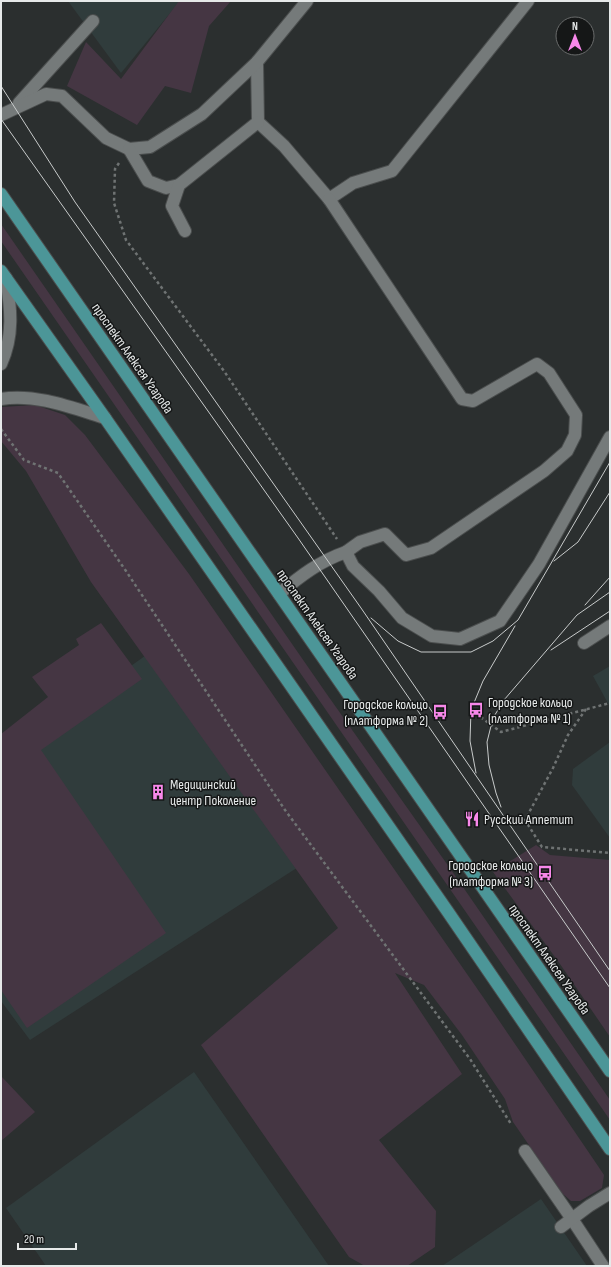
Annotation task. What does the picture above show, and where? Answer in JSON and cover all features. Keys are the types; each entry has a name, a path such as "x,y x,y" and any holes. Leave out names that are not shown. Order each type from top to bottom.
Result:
{"main road":[{"name":"проспект Алексея Угарова","path":"1,194 610,1071"},
{"path":"3,275 105,418 452,918 610,1149"}],"street":[{"path":"128,149 150,147 202,114 257,62 307,1"},
{"path":"329,199 353,183 392,171 528,1"},
{"path":"15,107 93,21"},
{"path":"257,62 258,122 284,146 329,199 462,399 474,401 537,364 549,374 576,415 575,435 567,451 544,471 431,548 406,555 383,531 360,542 346,552 329,558 302,574 279,594"},
{"path":"1,115 15,107 46,94 62,96 106,138 128,149 148,181 166,188 179,185 258,122"},
{"path":"179,185 172,206 185,231"},
{"path":"1,364 6,353 11,332 11,304 3,275"},
{"path":"1,399 35,399 67,406 105,418"},
{"path":"346,552 352,566 379,591 402,618 432,636 460,639 500,621 539,564 610,437"},
{"path":"584,643 610,626"},
{"path":"525,1151 603,1266"},
{"path":"561,1227 589,1206 610,1193"}],"path":[{"path":"128,149 115,170 114,203 126,240 224,371 346,552"},
{"path":"1,429 24,460 58,473 130,577 285,810 470,1059 511,1124"},
{"path":"471,710 501,732 610,703"},
{"path":"586,709 568,735 553,768 525,820 542,846 610,853"}],"shaded area":[{"path":"68,1 180,1 121,73"},
{"path":"179,1 231,1 209,26 191,93 165,86 137,125 67,86 86,42 121,79"},
{"path":"1,224 610,1100 610,1120 1,241"},
{"path":"35,405 65,415 85,435 189,574 483,997 598,1166 604,1175 602,1188 580,1201 571,1201 562,1193 513,1122 505,1099 462,1035 424,985 395,973 462,1074 379,1140 436,1211 435,1247 407,1266 365,1266 349,1257 201,1045 338,928 91,582 26,471 1,441 1,407"},
{"path":"101,623 142,679 41,750 166,933 27,1028 1,990 1,734 48,697 32,677 79,645 76,639"},
{"path":"156,648 306,862 30,1040 1,1001 1,759"},
{"path":"610,666 610,707 593,676"},
{"path":"610,742 610,838 572,785 573,769"},
{"path":"536,845 550,855 610,860 610,1037 560,964 493,872"},
{"path":"194,1072 329,1266 46,1266 6,1208"},
{"path":"1,1076 35,1112 1,1141"},
{"path":"541,1199 587,1266 442,1266"}],"tram line":[{"path":"1,86 75,202 361,608 610,971"},
{"path":"1,119 298,538 610,988"},
{"path":"371,618 398,641 421,652 471,652 493,641 518,620 610,462"},
{"path":"554,561 578,542 610,492"},
{"path":"585,605 610,577"},
{"path":"501,807 489,765 487,742 493,718 504,700 577,615 610,592"},
{"path":"551,650 610,611"},
{"path":"476,773 470,741 471,710 483,681 515,626"}],"place":[{"name":"Городское кольцо (платформа № 1)","path":"476,710"},
{"name":"Городское кольцо (платформа № 2)","path":"440,712"},
{"name":"Медицинский центр Поколение","path":"158,792"},
{"name":"Русский Аппетит","path":"472,819"},
{"name":"Городское кольцо (платформа № 3)","path":"545,873"}]}
